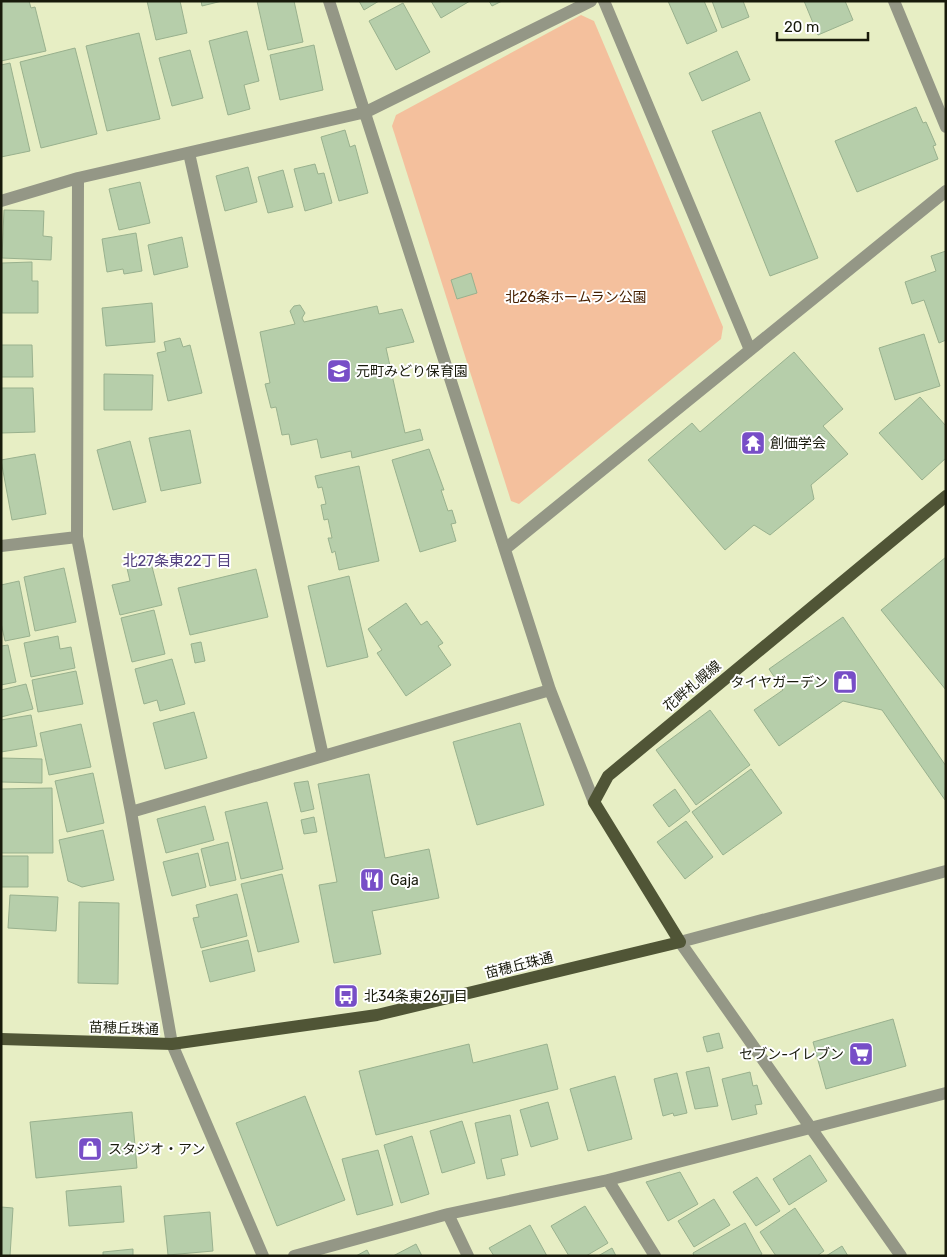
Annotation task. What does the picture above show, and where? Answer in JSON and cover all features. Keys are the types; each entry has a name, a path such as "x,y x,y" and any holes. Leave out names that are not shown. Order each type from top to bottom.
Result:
{"main road":[{"name":"花畔札幌線","path":"594,802 608,776 946,496"},
{"path":"594,802 680,942"},
{"name":"苗穂丘珠通","path":"1,1039 172,1044 377,1015 680,942"}],"street":[{"path":"329,1 550,690 594,802"},
{"path":"1,201 78,178 366,112 591,1"},
{"path":"604,1 750,350"},
{"path":"894,1 946,127"},
{"path":"189,153 323,756"},
{"path":"78,178 77,537 131,812 172,1044 263,1256"},
{"path":"505,549 946,192"},
{"path":"1,546 77,537"},
{"path":"131,812 550,690"},
{"name":"苗穂丘珠通","path":"680,942 946,872"},
{"path":"680,942 901,1256"},
{"path":"294,1256 448,1214 608,1180 810,1126 946,1093"},
{"path":"608,1180 655,1256"},
{"path":"448,1214 468,1256"}],"green space":[{"name":"北26条ホームラン公園","path":"581,15 594,21 723,327 721,339 519,504 511,501 392,126 396,115"}],"building":[{"path":"1,1 29,1 31,8 35,7 46,51 1,61"},
{"path":"147,1 180,1 187,33 156,40"},
{"path":"201,1 222,1 202,6"},
{"path":"257,1 294,1 303,42 268,50"},
{"path":"359,1 379,1 364,10"},
{"path":"431,1 470,1 441,18"},
{"path":"489,1 502,1 492,6"},
{"path":"668,1 704,1 717,31 687,44"},
{"path":"712,1 743,1 749,17 722,28"},
{"path":"804,1 845,1 853,20 818,35"},
{"path":"403,3 430,52 396,70 369,21"},
{"path":"247,31 259,81 244,85 250,109 228,115 209,41"},
{"path":"139,33 160,119 107,131 86,46"},
{"path":"314,45 323,90 280,100 270,55"},
{"path":"75,48 97,134 41,148 20,62"},
{"path":"190,50 203,98 172,106 159,58"},
{"path":"737,51 750,80 702,101 689,73"},
{"path":"10,63 30,151 1,157 1,65"},
{"path":"916,107 923,123 926,122 936,145 933,146 938,159 857,192 835,141"},
{"path":"760,112 818,258 770,276 712,131"},
{"path":"345,130 350,147 355,145 368,193 339,201 321,137"},
{"path":"315,164 318,174 324,173 332,203 305,211 294,169"},
{"path":"248,167 257,202 225,211 216,176"},
{"path":"283,170 293,207 268,213 258,177"},
{"path":"140,182 150,223 119,230 109,189"},
{"path":"4,210 44,211 43,236 52,237 51,260 2,258"},
{"path":"136,233 142,271 124,274 123,269 107,272 102,239"},
{"path":"182,237 188,267 154,275 148,245"},
{"path":"946,251 946,340 939,343 924,300 912,304 905,282 936,271 931,256"},
{"path":"32,262 32,281 38,281 38,313 2,313 2,263"},
{"path":"471,273 477,293 457,299 451,280"},
{"path":"152,303 155,342 106,346 102,308"},
{"path":"300,305 305,313 302,318 304,322 377,306 379,314 402,309 414,342 386,348 405,433 420,429 423,440 352,458 351,451 321,458 317,439 291,445 289,434 282,435 276,407 271,408 265,384 270,383 260,332 295,324 290,311 294,306"},
{"path":"924,334 940,386 895,400 879,348"},
{"path":"180,338 183,347 190,345 202,393 168,401 157,353 166,351 164,342"},
{"path":"1,345 32,345 33,377 1,377"},
{"name":"創価学会","path":"794,352 843,409 823,426 848,454 811,485 814,499 770,535 754,525 725,550 648,460 692,423 700,432"},
{"path":"104,374 153,375 152,410 104,410"},
{"path":"1,388 33,388 35,432 1,433"},
{"path":"920,397 946,426 946,458 922,480 879,433"},
{"path":"190,430 201,483 161,491 149,438"},
{"path":"130,441 146,502 113,510 97,450"},
{"path":"429,449 444,490 441,490 448,511 452,510 456,523 451,524 456,541 420,552 392,460"},
{"path":"35,454 46,514 12,520 1,460"},
{"path":"359,466 379,561 339,570 335,551 332,553 328,538 332,538 328,519 324,520 321,505 326,504 322,487 318,488 315,476"},
{"path":"946,557 946,690 881,610"},
{"path":"150,559 162,605 120,615 112,585 130,581 126,564"},
{"path":"64,568 76,622 35,631 24,577"},
{"path":"256,569 268,617 190,635 178,588"},
{"path":"349,576 368,657 327,667 308,586"},
{"path":"19,581 30,636 5,641 1,623 1,585"},
{"path":"406,603 421,625 427,621 443,643 438,646 451,665 406,696 377,653 382,650 368,629"},
{"path":"154,610 165,654 132,662 121,618"},
{"path":"843,617 946,766 945,800 882,710 843,701 779,746 754,710 783,690 769,669"},
{"path":"58,636 60,649 71,647 75,668 31,677 24,643"},
{"path":"201,642 205,661 195,663 191,644"},
{"path":"8,645 16,682 1,685 1,646"},
{"path":"172,659 185,704 160,711 157,700 144,704 135,669"},
{"path":"76,671 83,704 38,712 32,680"},
{"path":"26,684 33,709 1,717 1,690"},
{"path":"710,710 750,765 696,805 656,750"},
{"path":"194,712 207,758 165,769 153,723"},
{"path":"31,715 37,746 1,752 1,720"},
{"path":"520,723 544,805 477,825 453,742"},
{"path":"81,724 91,767 49,775 40,733"},
{"path":"1,758 42,759 42,783 1,782"},
{"path":"751,769 782,813 723,855 692,812"},
{"path":"93,773 104,823 67,832 55,781"},
{"path":"369,774 385,858 429,849 439,898 372,911 381,954 334,963 319,885 337,882 318,784"},
{"path":"308,781 314,809 301,812 294,783"},
{"path":"52,788 53,853 1,853 1,789"},
{"path":"675,789 690,811 669,827 653,805"},
{"path":"267,802 283,869 241,879 225,812"},
{"path":"205,806 214,840 166,853 157,819"},
{"path":"314,817 317,832 304,834 301,820"},
{"path":"686,821 713,857 685,879 657,842"},
{"path":"103,830 114,880 82,887 68,881 59,840"},
{"path":"228,842 236,880 210,886 201,849"},
{"path":"198,853 206,887 172,896 163,862"},
{"path":"1,856 28,856 28,887 1,887"},
{"path":"282,874 299,942 258,952 241,884"},
{"path":"237,894 247,936 201,948 193,918 199,917 196,905"},
{"path":"10,895 58,897 56,931 8,928"},
{"path":"79,902 119,903 118,984 78,983"},
{"path":"248,940 255,971 210,982 202,951"},
{"path":"893,1019 906,1066 826,1089 813,1042"},
{"path":"719,1033 723,1048 707,1052 703,1037"},
{"path":"469,1044 473,1063 547,1044 558,1089 376,1135 359,1071"},
{"path":"709,1067 718,1106 695,1109 686,1072"},
{"path":"750,1072 753,1086 757,1085 762,1104 755,1105 757,1114 732,1120 722,1079"},
{"path":"677,1073 687,1113 674,1116 673,1113 663,1116 654,1079"},
{"path":"615,1076 632,1139 588,1151 570,1089"},
{"path":"305,1096 345,1200 277,1226 236,1123"},
{"path":"548,1102 558,1139 531,1147 520,1110"},
{"path":"132,1112 137,1168 36,1178 30,1122"},
{"path":"510,1115 518,1155 501,1159 505,1175 487,1179 475,1123"},
{"path":"462,1121 475,1163 442,1173 430,1131"},
{"path":"412,1136 429,1194 401,1203 384,1145"},
{"path":"378,1150 393,1205 357,1215 342,1159"},
{"path":"810,1155 827,1181 789,1205 773,1179"},
{"path":"680,1172 698,1204 668,1221 646,1182"},
{"path":"757,1177 780,1211 756,1226 733,1192"},
{"path":"121,1186 124,1222 69,1226 66,1191"},
{"path":"714,1199 730,1225 694,1247 678,1221"},
{"path":"585,1206 608,1243 586,1256 569,1256 551,1226"},
{"path":"1,1207 13,1208 10,1256 1,1256"},
{"path":"795,1208 824,1251 817,1256 776,1256 760,1232"},
{"path":"210,1212 213,1251 168,1255 164,1216"},
{"path":"745,1223 762,1254 759,1256 694,1256 693,1253"},
{"path":"530,1225 547,1256 494,1256 489,1248"},
{"path":"416,1244 422,1256 393,1256"},
{"path":"842,1246 848,1256 826,1256"},
{"path":"612,1248 616,1256 598,1256"},
{"path":"133,1249 133,1256 103,1256 103,1252"},
{"path":"367,1250 370,1256 356,1256"}],"place":[{"name":"元町みどり保育園","path":"339,371"},
{"name":"創価学会","path":"753,443"},
{"name":"タイヤガーデン","path":"845,682"},
{"name":"Gaja","path":"372,880"},
{"name":"北34条東26丁目","path":"346,996"},
{"name":"セブン-イレブン","path":"861,1054"},
{"name":"スタジオ・アン","path":"90,1149"}],"district":[{"name":"北27条東22丁目","path":"177,561"}]}
